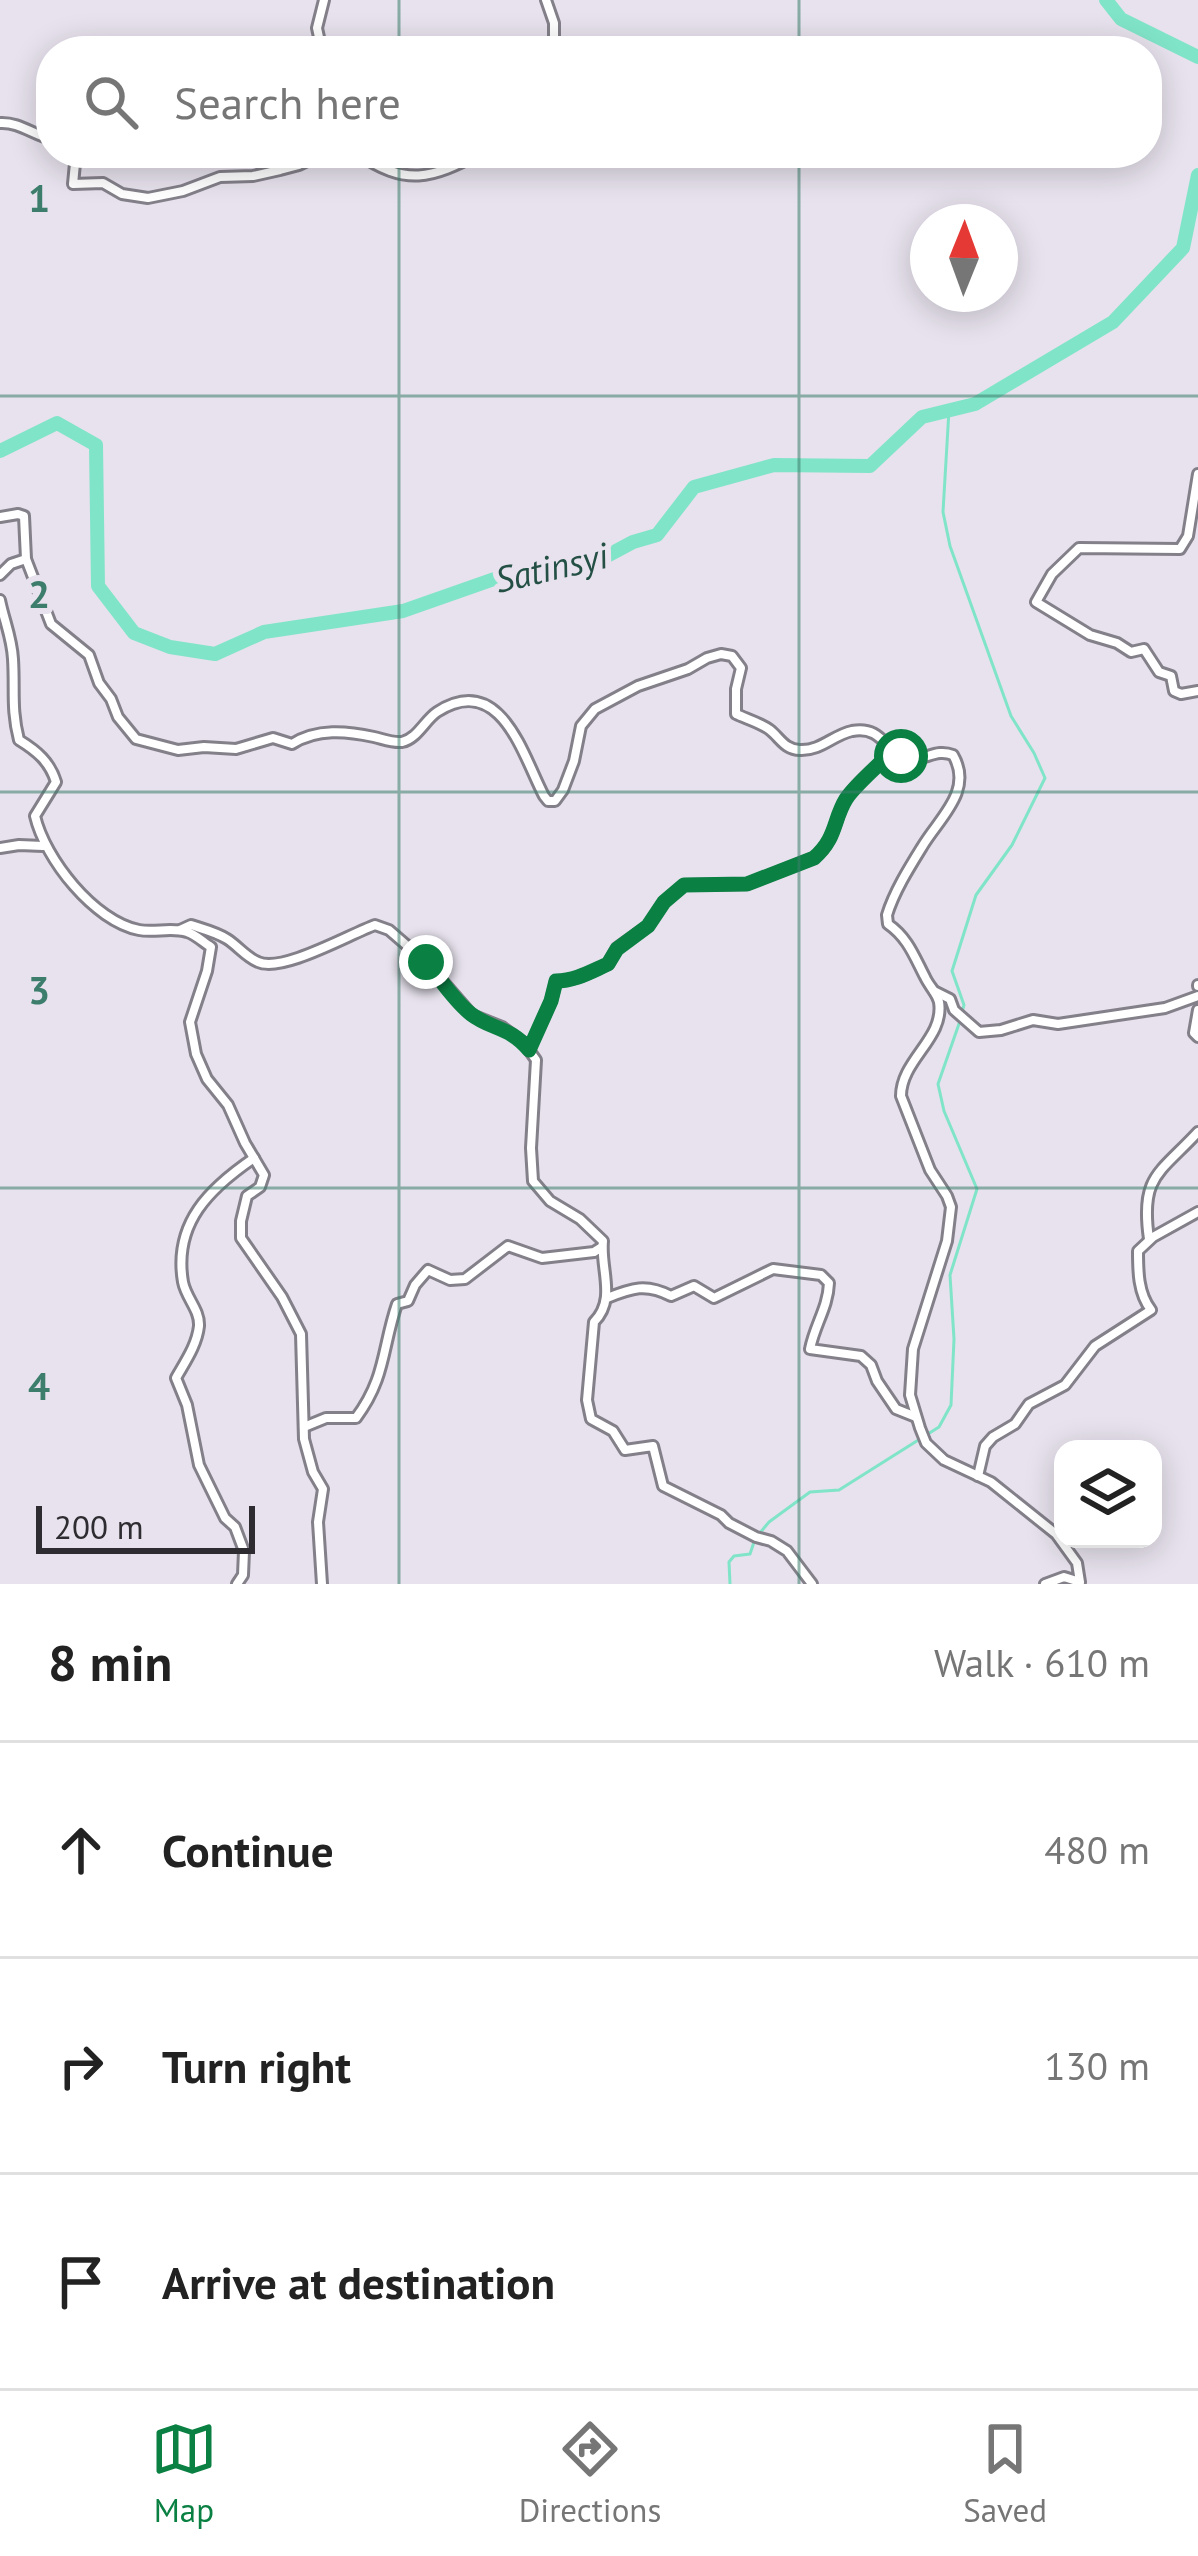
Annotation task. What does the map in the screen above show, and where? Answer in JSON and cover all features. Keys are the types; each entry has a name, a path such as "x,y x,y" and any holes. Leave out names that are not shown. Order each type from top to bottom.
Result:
{"street":[{"path":"319,36 324,0"},
{"path":"546,0 554,36"},
{"path":"0,123 15,122 36,134"},
{"path":"75,168 73,184 103,183 122,194 148,198 220,177 285,168"},
{"path":"383,168 426,176 450,168"},
{"path":"1198,474 1188,536 1180,549 1079,548 1052,574 1036,602 1090,635 1131,652 1144,649 1159,672 1171,676 1174,692 1198,691"},
{"path":"0,517 24,516 26,559 51,624 89,655 118,717 136,739 156,745 178,750 236,749 260,740 292,744 313,735 347,731 399,742 410,739 443,708 483,703 510,729 528,755 546,798 555,801 565,787 580,728 592,711 638,686 721,654 732,656 741,668 736,714 768,728 786,746 819,748 854,731 875,733 910,759 946,752 955,757 961,773 951,807 921,849 886,915 888,924 909,944 939,1003 937,1026 901,1088 906,1114 951,1208 947,1241 914,1343 910,1395 930,1448 1005,1492 1056,1534 1077,1563 1080,1583"},
{"path":"0,575 11,564 26,559"},
{"path":"0,600 10,630 12,714 19,740 51,766 56,782 35,816 44,846 103,914 137,930 187,932 211,947 190,1022 207,1079 228,1105 264,1175 260,1187 247,1196 241,1238 301,1334 304,1427 311,1465 323,1489 318,1522 322,1584"},
{"path":"529,1050 556,981 573,981 608,964 617,949 648,926 664,902 684,885 747,884 814,858 837,827 847,797 894,750"},
{"path":"0,848 44,846"},
{"path":"178,931 191,925 207,930 270,967 375,925 426,962 472,1015 524,1043 536,1060 533,1181 550,1201 580,1219 603,1241 607,1298 594,1322 587,1400 591,1419 613,1431 625,1450 653,1446 663,1486 787,1551 812,1584"},
{"path":"933,990 950,999 954,1010 979,1032 1033,1020 1058,1024 1165,1008 1198,996"},
{"path":"1198,1010 1194,1033 1198,1037"},
{"path":"1149,1240 1144,1207 1156,1173 1198,1132"},
{"path":"237,1584 243,1574 244,1551 199,1466 176,1378 199,1324 182,1275 190,1222 222,1180 254,1158"},
{"path":"978,1476 993,1436 1015,1424 1029,1404 1065,1385 1095,1346 1150,1310 1144,1301 1138,1250 1198,1211"},
{"path":"304,1427 326,1418 356,1418 381,1374 398,1304 408,1301 428,1270 450,1280 465,1279 508,1246 542,1258 602,1247"},
{"path":"607,1298 635,1287 671,1296 694,1286 714,1298 772,1269 821,1275 829,1283 828,1302 810,1348 861,1356 896,1408 916,1417"},
{"path":"1045,1584 1064,1576 1080,1583"}],"waterway":[{"name":"Satinsyi","path":"1106,0 1121,19 1155,36"},
{"name":"Satinsyi","path":"1162,39 1198,57"},
{"name":"Satinsyi","path":"0,451 57,423 96,445 98,586 134,633 170,647 215,654 264,632 403,611 497,578 588,566 657,535 694,487 774,465 870,466 922,417 975,404 1113,322 1183,248 1198,175"},
{"path":"949,410 943,512 950,546 1011,716 1045,778 1012,845 976,895 952,971 964,1005 962,1012"},
{"path":"759,1534 810,1492 839,1490 939,1427 951,1405 950,1275 977,1189 944,1111 938,1084 960,1021"},
{"path":"730,1584 729,1562 734,1556 750,1554 754,1542"}],"route":[{"path":"426,962 472,1015 502,1028 529,1050 556,981 573,981 608,964 617,949 648,926 664,902 684,885 747,884 814,858 837,827 847,797 894,750 901,756"}]}
